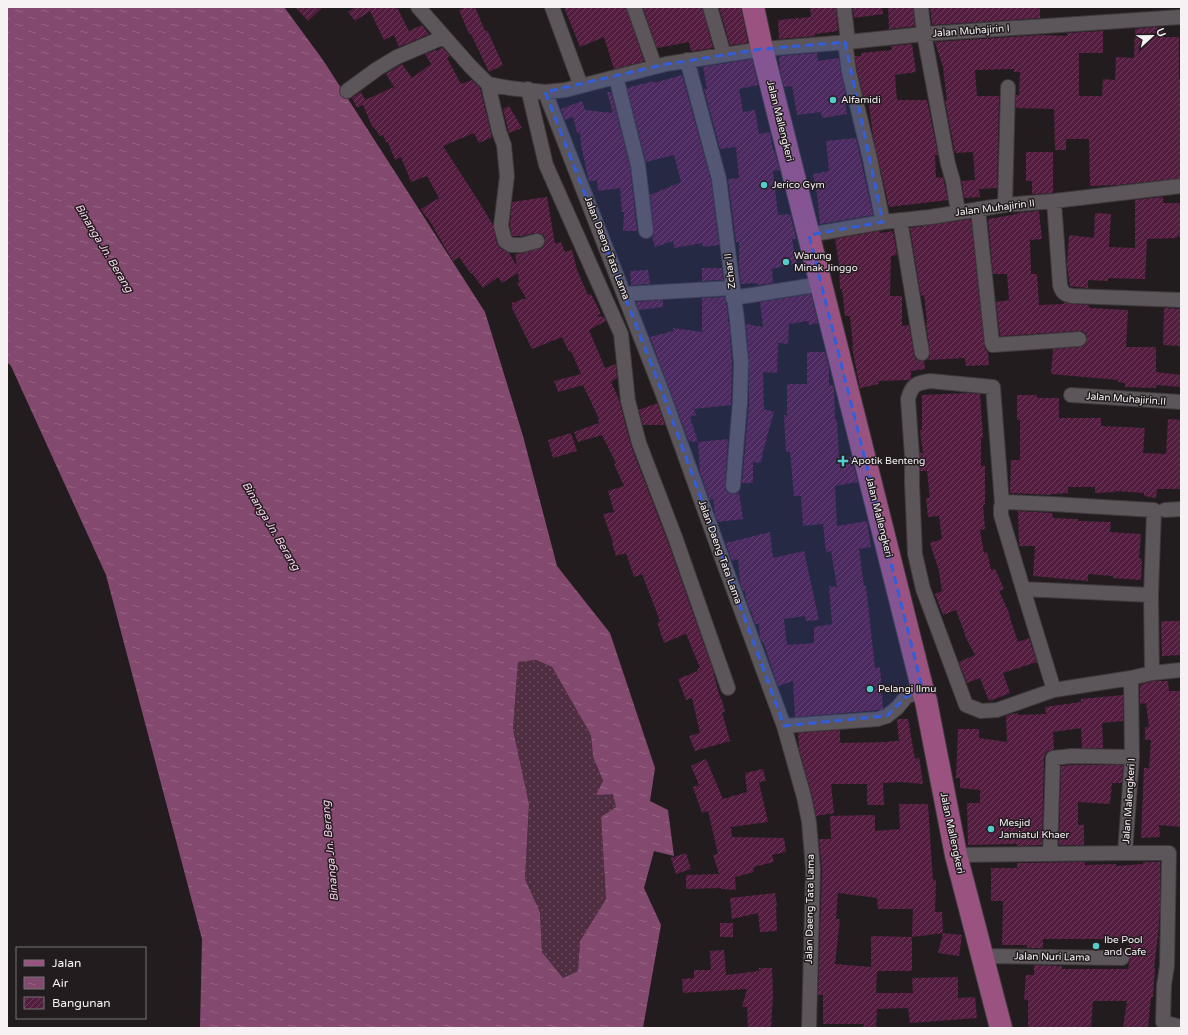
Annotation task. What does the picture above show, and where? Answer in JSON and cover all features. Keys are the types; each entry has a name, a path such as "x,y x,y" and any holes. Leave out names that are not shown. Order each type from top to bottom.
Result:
{"main road":[{"name":"Jalan Mallengkeri","path":"753,7 762,49 926,701 956,855 1001,1028"}],"street":[{"path":"418,7 470,66 488,84 504,145 507,176 501,226 505,241 511,246 537,241"},
{"path":"552,7 581,86"},
{"path":"634,7 655,67"},
{"path":"710,7 724,55"},
{"path":"844,7 850,79 870,159 883,222"},
{"path":"921,7 924,34 958,212"},
{"name":"Jalan Muhajirin I","path":"488,84 546,92 565,90 687,60 762,49 924,34 1181,17"},
{"path":"347,91 377,69 397,57 444,37"},
{"name":"Zchar II","path":"687,60 719,180 741,362 740,402 733,486"},
{"path":"616,77 638,164 646,231"},
{"path":"1005,205 1008,87"},
{"path":"528,89 546,165 621,334 628,401 639,443 675,537 728,688"},
{"name":"Jalan Daeng Tata Lama","path":"546,92 662,392 784,726 804,797 809,822 812,869 809,1028"},
{"name":"Jalan Muhajirin II","path":"809,235 883,222 1005,205 1054,201 1181,186"},
{"path":"1054,201 1060,285 1064,293 1073,296 1181,300"},
{"path":"978,209 992,344 1079,339"},
{"path":"900,220 922,353"},
{"path":"624,294 733,293 821,284"},
{"path":"1054,690 1001,515 1002,504 993,387 930,381 915,385 908,398 916,554 921,580 930,612 966,705 981,710 997,710 1054,690 1131,678 1152,673 1181,670"},
{"name":"Jalan Muhajirin.II","path":"1071,395 1181,402"},
{"path":"1002,504 1007,502 1154,510 1151,595 1152,673"},
{"path":"1165,510 1181,509"},
{"path":"897,587 921,580"},
{"path":"1023,589 1151,595"},
{"name":"Jalan Malengkeri I","path":"956,855 1125,852 1132,757 1131,678"},
{"path":"784,726 887,716 897,708 907,696 923,690"},
{"path":"1050,854 1052,758 1072,756 1132,757"},
{"path":"1125,852 1175,852 1167,966 1164,985 1163,1025 1181,1027"},
{"name":"Jalan Nuri Lama","path":"983,956 1122,958"}],"highlighted area":[{"path":"845,42 883,222 809,235 923,691 907,696 887,716 784,726 662,392 545,92 666,64 762,49"}],"shaded area":[{"path":"536,660 552,667 591,735 593,757 603,782 614,794 616,807 601,817 606,899 580,941 578,971 563,978 542,952 540,912 525,879 529,804 513,729 518,662"}],"water":[{"name":"Binanga Jn. Berang","path":"7,7 284,7 323,60 485,312 523,436 557,566 610,633 655,768 650,801 668,810 674,856 654,851 644,888 661,925 643,1028 200,1028 202,939 106,575 11,366 7,362","holes":["536,660 552,667 591,735 593,757 603,781 596,795 613,794 616,807 601,817 606,899 580,941 578,971 563,978 542,952 540,912 525,879 529,804 513,729 518,662"]}],"building":[{"path":"295,7 323,7 308,21"},
{"path":"355,7 397,7 409,31 422,25 429,34 399,47 394,35 384,40 370,11 355,21 348,12"},
{"path":"466,7 475,7 485,31 487,30 503,65 489,72 471,34 469,34 459,10"},
{"path":"564,7 626,7 644,61 614,69 604,37 580,47"},
{"path":"643,7 702,7 713,48 691,51 689,42 657,48"},
{"path":"719,7 741,7 748,43 730,45"},
{"path":"810,7 836,7 838,31 815,34 815,36 779,39 778,20 811,17"},
{"path":"853,7 882,7 883,14 854,18"},
{"path":"888,7 913,7 915,26 889,29"},
{"path":"930,7 1040,7 1040,18 932,25"},
{"path":"1154,27 1163,28 1163,37 1179,37 1179,79 1181,79 1181,178 1117,185 1090,186 1089,139 1066,139 1066,150 1055,150 1054,109 1016,108 1016,95 1019,95 1020,72 1014,72 1014,69 975,70 977,96 999,96 997,188 979,189 980,197 964,198 962,181 975,180 973,152 955,153 945,100 947,100 943,67 935,42 1041,35 1067,36 1067,33 1103,31 1103,53 1079,53 1079,96 1102,96 1103,79 1115,80 1116,57 1134,58 1135,29"},
{"path":"912,44 916,72 895,75 897,100 927,100 938,155 935,155 936,178 943,177 948,200 889,207 873,136 868,98 864,99 855,56 861,56 861,53 892,50 891,46"},
{"path":"442,47 450,56 447,58 461,84 472,80 480,88 492,137 479,143 474,133 443,146 493,225 497,244 500,248 509,253 517,266 515,254 524,253 543,247 545,238 540,233 512,236 510,225 512,202 547,197 555,244 561,242 565,252 572,250 577,270 588,295 591,294 601,314 597,316 604,317 606,321 589,330 605,368 616,364 617,378 611,382 619,400 631,446 667,540 713,670 725,712 722,712 730,741 695,751 689,736 700,733 692,698 686,700 678,679 698,671 697,669 700,668 686,634 664,643 657,622 660,621 642,574 634,577 626,553 616,556 613,542 603,514 614,512 608,491 624,486 614,464 616,463 602,435 578,442 574,432 599,423 599,419 583,385 558,392 554,381 581,374 571,351 569,352 562,337 532,349 512,308 512,303 526,298 517,283 519,282 518,273 502,283 498,277 483,288 459,257 453,261 428,218 421,209 439,198 427,176 411,182 401,157 395,160 388,142 386,142 383,135 379,136 377,131 372,126 363,105 357,108 352,98 361,92 365,100 394,87 386,74 402,64 412,78 431,64 425,54 436,50 437,51"},
{"path":"817,53 818,61 839,58 847,100 845,101 847,114 822,118 821,112 797,115 792,86 784,87 779,57"},
{"path":"752,59 758,85 739,89 743,112 755,110 759,134 770,132 773,150 780,170 773,171 778,215 790,214 796,239 792,239 797,263 772,269 773,283 758,285 757,283 741,284 739,242 736,242 728,179 739,178 736,147 720,149 704,89 707,89 703,67"},
{"path":"682,75 711,181 719,245 703,247 702,243 674,248 673,241 655,247 652,237 654,230 650,195 681,182 674,155 646,162 627,88 653,81 654,83"},
{"path":"607,92 611,92 630,167 637,231 623,231 624,212 622,212 620,188 598,191 597,180 589,182 580,133 577,133 573,117 565,120 561,109 582,101 585,110 613,113"},
{"path":"509,106 522,128 509,133 503,109"},
{"path":"856,138 873,215 820,224 813,174 829,171 826,141"},
{"path":"1026,152 1053,152 1053,193 1032,194 1032,181 1026,181"},
{"path":"1163,197 1163,203 1181,203 1181,237 1177,236 1177,238 1147,239 1145,279 1108,278 1108,281 1088,280 1088,288 1070,286 1067,265 1069,235 1094,238 1095,213 1111,214 1109,247 1135,248 1135,200"},
{"path":"1039,211 1042,239 1030,240 1031,274 1037,274 1039,305 1064,304 1064,302 1089,305 1089,308 1128,310 1126,347 1156,347 1156,372 1181,375 1181,387 1156,385 1156,388 1125,387 1125,383 1118,382 1118,380 1051,374 1053,349 1083,346 1087,339 1086,334 1082,331 1000,336 996,302 1009,300 1007,274 993,274 988,219 1017,213"},
{"path":"971,219 984,344 985,349 988,352 989,365 966,366 965,358 927,360 930,356 930,352 924,295 921,296 910,228"},
{"path":"879,231 880,233 893,231 897,255 891,256 890,296 902,296 902,326 909,325 915,358 919,361 924,361 925,369 911,371 911,378 909,380 878,381 879,384 860,388 852,347 850,316 845,316 842,289 840,289 839,264 835,239"},
{"path":"702,268 722,268 723,280 702,281"},
{"path":"648,270 650,284 631,285 630,271"},
{"path":"811,294 818,323 809,325 808,321 789,324 788,344 778,343 777,373 763,372 764,409 774,412 761,463 753,462 753,483 742,483 749,404 749,361 746,324 763,327 760,302"},
{"path":"725,297 729,322 732,362 731,405 694,409 696,415 690,417 698,442 689,441 650,337 673,331 673,328 702,332 702,298"},
{"path":"663,300 663,307 639,310 636,302"},
{"path":"1164,308 1181,309 1181,346 1163,345"},
{"path":"807,352 825,352 829,368 829,385 834,386 835,420 837,420 839,459 851,457 858,482 835,486 837,526 867,521 871,547 859,549 864,586 866,586 875,668 880,667 883,709 795,717 793,681 778,686 764,644 760,638 759,624 755,624 745,591 743,591 740,583 738,559 732,561 726,543 770,532 773,558 804,551 819,620 806,621 805,616 784,619 787,645 814,643 814,627 832,624 829,586 837,587 831,551 826,552 823,524 803,526 801,496 794,496 790,452 786,452 784,415 787,416 787,384 807,384"},
{"path":"967,393 980,394 983,438 981,438 981,466 985,466 985,504 983,505 985,529 980,530 984,553 987,552 991,570 995,569 1004,589 999,591 1010,615 1018,642 1029,638 1037,662 1003,673 1010,693 989,701 980,678 967,683 959,662 975,655 964,634 956,610 943,615 935,594 942,591 939,571 930,543 942,539 939,516 928,517 926,498 930,498 927,471 920,471 920,453 923,453 920,430 922,429 922,395"},
{"path":"1017,395 1037,395 1037,398 1059,398 1059,418 1101,418 1101,426 1145,428 1143,453 1166,454 1168,419 1181,420 1181,489 1157,489 1156,498 1144,496 1144,493 1115,491 1095,493 1095,487 1068,487 1068,493 1052,495 1010,493 1011,460 1020,460 1020,420 1017,420"},
{"path":"657,403 665,425 643,425 639,410"},
{"path":"571,433 577,451 553,458 548,440"},
{"path":"728,439 725,489 728,493 732,494 739,492 743,519 718,522 715,515 713,499 710,500 700,472 698,442"},
{"path":"1018,511 1052,513 1053,518 1078,519 1078,521 1111,522 1110,532 1141,534 1139,558 1142,559 1141,580 1088,574 1088,581 1033,576 1035,546 1019,546"},
{"path":"1161,621 1181,621 1181,655 1162,656"},
{"path":"1153,681 1168,681 1169,691 1181,691 1181,827 1159,825 1160,837 1141,838 1144,768 1149,768 1151,740 1145,740 1145,727 1149,727 1146,703 1140,704 1140,685"},
{"path":"1123,695 1123,721 1102,723 1103,748 1082,748 1081,728 1053,732 1054,749 1048,751 1044,758 1042,845 968,845 967,803 980,803 980,790 960,788 960,778 956,778 958,729 979,729 979,738 1007,742 1006,716 1018,713 1018,715 1046,714 1045,707 1081,702 1081,699"},
{"path":"897,719 908,719 915,759 919,757 923,784 901,782 883,783 884,805 867,805 867,784 831,784 834,813 816,816 812,795 799,749 798,733 840,730 840,743 899,741"},
{"path":"706,759 723,799 747,792 745,773 763,769 766,781 759,782 768,822 731,827 732,837 784,838 786,852 772,855 774,862 753,867 754,872 735,877 736,890 721,888 686,889 686,875 719,874 713,855 718,854 708,811 702,813 693,787 699,785 691,766"},
{"path":"1123,765 1122,783 1112,783 1110,804 1078,802 1078,825 1084,825 1084,845 1059,845 1061,766"},
{"path":"899,804 928,804 933,880 936,880 935,912 942,912 943,933 912,937 912,971 877,971 876,993 913,993 912,978 958,977 958,998 975,997 977,1018 910,1023 908,1008 877,1009 876,1028 863,1028 864,1024 823,1024 823,995 818,995 822,869 819,839 831,839 830,816 875,815 875,831 900,829","holes":["838,893 877,898 878,909 913,909 912,937 871,936 871,967 835,964 840,919 836,919"]},
{"path":"686,853 691,869 676,874 671,858"},
{"path":"1085,862 1085,865 1116,864 1116,866 1143,864 1143,862 1160,862 1160,907 1158,935 1154,968 1153,997 1151,997 1148,1028 1123,1028 1127,1001 1093,1001 1091,1028 1028,1028 1028,1000 1024,1000 1026,975 1034,975 1034,965 1062,966 1062,969 1128,969 1131,939 1043,939 1043,948 1027,948 1027,945 1002,945 1003,901 991,901 991,868 1017,868 1017,863"},
{"path":"775,893 777,906 777,931 760,932 758,913 732,919 730,898"},
{"path":"720,923 733,923 733,937 720,937"},
{"path":"943,933 962,935 959,956 938,953"},
{"path":"724,950 726,975 759,971 759,968 772,968 773,995 771,1028 748,1028 747,1007 742,1007 747,989 683,993 682,979 694,978 694,970 711,970 710,951"}],"place":[{"name":"Alfamidi","path":"833,100"},
{"name":"Jerico Gym","path":"764,185"},
{"name":"Warung Minak Jinggo","path":"786,262"},
{"name":"Apotik Benteng","path":"843,461"},
{"name":"Pelangi Ilmu","path":"870,689"},
{"name":"Mesjid Jamiatul Khaer","path":"991,829"},
{"name":"Ibe Pool and Cafe","path":"1096,946"}]}
